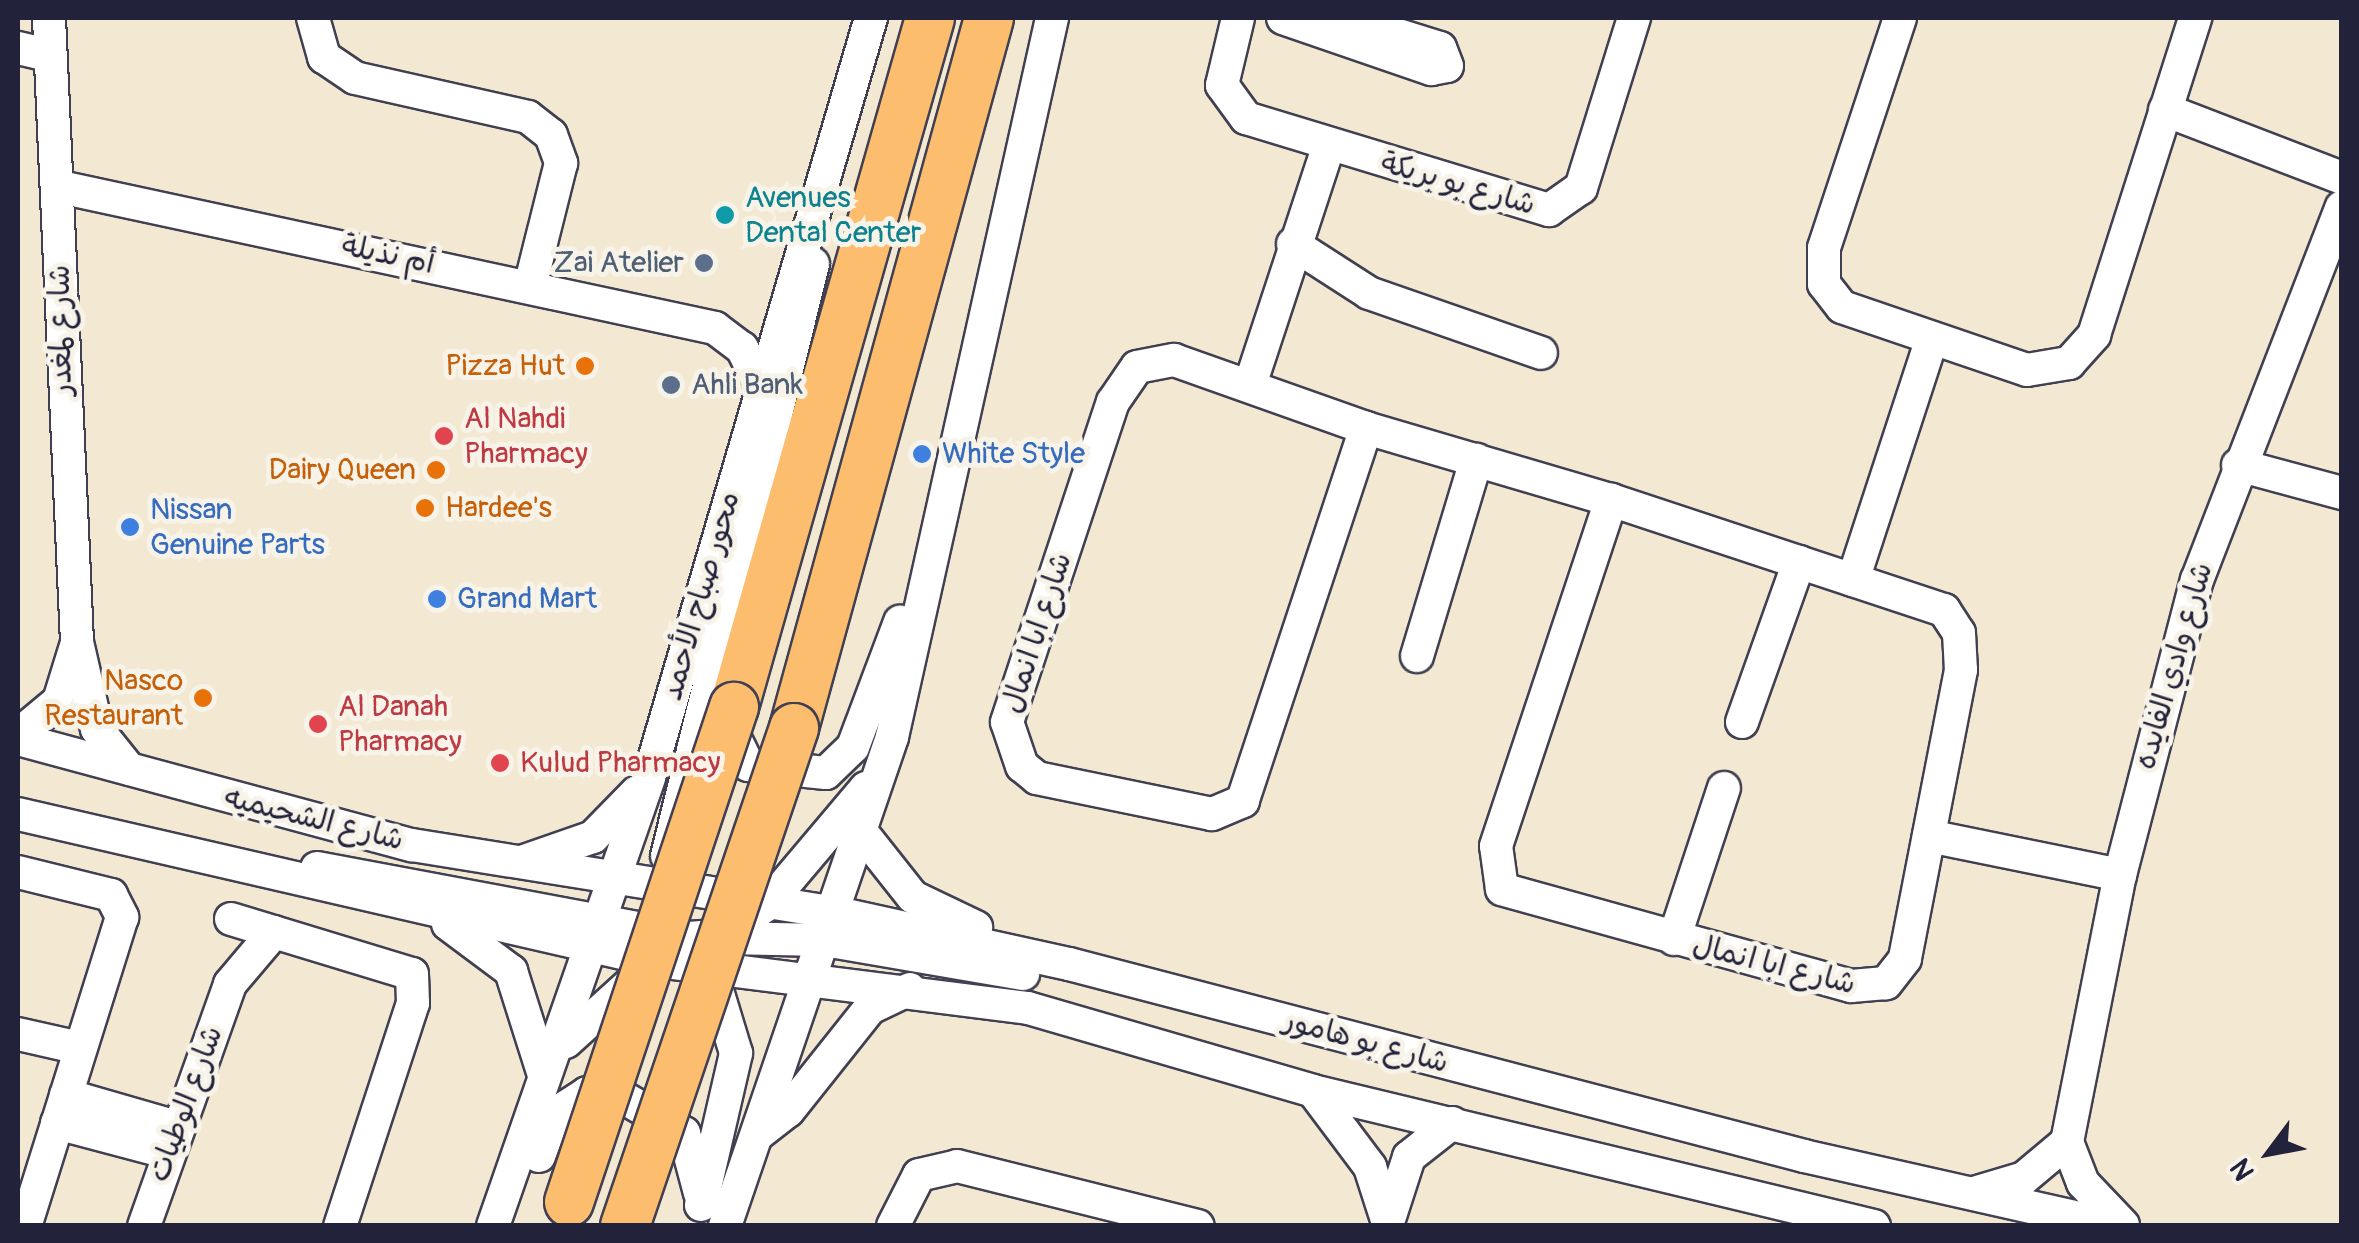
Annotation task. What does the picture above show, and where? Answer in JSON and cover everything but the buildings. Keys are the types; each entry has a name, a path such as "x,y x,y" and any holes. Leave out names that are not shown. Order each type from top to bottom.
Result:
{"highway":[{"name":"محور صباح الأحمد","path":"565,1214 734,707 930,18"},
{"path":"625,1226 794,728 988,18"}],"street":[{"name":"شارع لمغدر","path":"49,18 33,51 60,187 77,642 96,729 129,770"},
{"path":"312,18 324,57 354,78 528,117 551,135 562,163 530,286"},
{"name":"محور صباح الأحمد","path":"494,1226 648,777 783,300 871,18"},
{"path":"706,1219 756,1136 864,834 892,737 932,540 1052,18"},
{"name":"شارع بو بريكة","path":"1238,18 1221,67 1228,99 1246,118 1532,210 1560,208 1581,188 1634,18"},
{"path":"1282,18 1359,30"},
{"path":"1900,18 1824,248 1824,284 1842,307 2027,370 2084,354 2195,18"},
{"path":"2165,110 2342,178"},
{"path":"1250,384 1293,244 1329,145"},
{"name":"أم نذيلة","path":"60,187 715,328"},
{"name":"شارع وادي الفايده","path":"2067,1142 2120,875 2166,674 2238,465 2342,207"},
{"path":"706,1219 736,1053 710,946 674,893 666,840 803,316 812,210"},
{"path":"1293,244 1369,293 1541,353"},
{"path":"715,328 783,300"},
{"path":"715,328 742,348 760,384"},
{"path":"1852,580 1932,339"},
{"name":"شارع ابا انمال","path":"1366,428 1243,801 1212,814 1037,778 1012,752 1007,722 1121,384 1155,360 1250,384 1366,428 1611,500 1944,610 1958,634 1961,670 1906,959 1871,990 1512,897 1493,862 1611,500"},
{"path":"1416,656 1476,460"},
{"path":"2238,465 2342,493"},
{"path":"712,665 731,744 748,765 826,774 853,747 932,540"},
{"path":"1742,722 1799,562"},
{"name":"شارع لمغدر","path":"18,737 59,701 77,642"},
{"name":"شارع الشحيميه","path":"18,737 129,770 513,864 614,881"},
{"path":"18,814 434,915 710,946 768,904 848,819 892,737"},
{"path":"513,864 600,832 648,777"},
{"path":"1674,939 1724,788"},
{"path":"864,834 930,908 1137,980"},
{"path":"1928,836 2120,875"},
{"path":"193,859 231,919 412,974 413,1003 340,1226"},
{"path":"193,859 305,866 595,931 656,962"},
{"path":"18,872 121,904 25,1226"},
{"path":"614,881 664,907 710,946"},
{"name":"شارع بو هامور","path":"614,881 674,893 768,904 828,926 1137,980 1970,1194 2114,1226"},
{"path":"434,915 511,971 540,1040 543,1077"},
{"name":"شارع الوطيات","path":"230,984 231,919"},
{"path":"543,1077 580,1023 656,962 710,946 828,926"},
{"name":"شارع الوطيات","path":"144,1226 169,1139 230,984 274,932"},
{"name":"شارع بو هامور","path":"710,946 813,978 915,988 1121,1030 1313,1090 1861,1224"},
{"path":"756,1136 788,1111 870,1008 915,988"},
{"path":"18,1034 80,1048"},
{"path":"1313,1090 1370,1166 1388,1224"},
{"path":"514,1226 555,1114 587,1092 626,1098 684,1133 698,1156 706,1219"},
{"path":"61,1109 169,1139"},
{"path":"1388,1224 1409,1157 1452,1123"},
{"path":"1970,1194 2024,1178 2067,1142 2082,1183 2124,1226"},
{"path":"892,1226 918,1175 956,1166 1198,1226"},
{"path":"1748,1195 1770,1226"}],"place":[{"name":"Avenues Dental Center","path":"725,215"},
{"name":"Zai Atelier","path":"704,263"},
{"name":"Pizza Hut","path":"585,366"},
{"name":"Ahli Bank","path":"671,385"},
{"name":"Al Nahdi Pharmacy","path":"444,436"},
{"name":"White Style","path":"922,454"},
{"name":"Dairy Queen","path":"436,470"},
{"name":"Hardee's","path":"425,508"},
{"name":"Nissan Genuine Parts","path":"130,527"},
{"name":"Grand Mart","path":"437,599"},
{"name":"Nasco Restaurant","path":"203,698"},
{"name":"Al Danah Pharmacy","path":"318,724"},
{"name":"Kulud Pharmacy","path":"500,763"}]}
